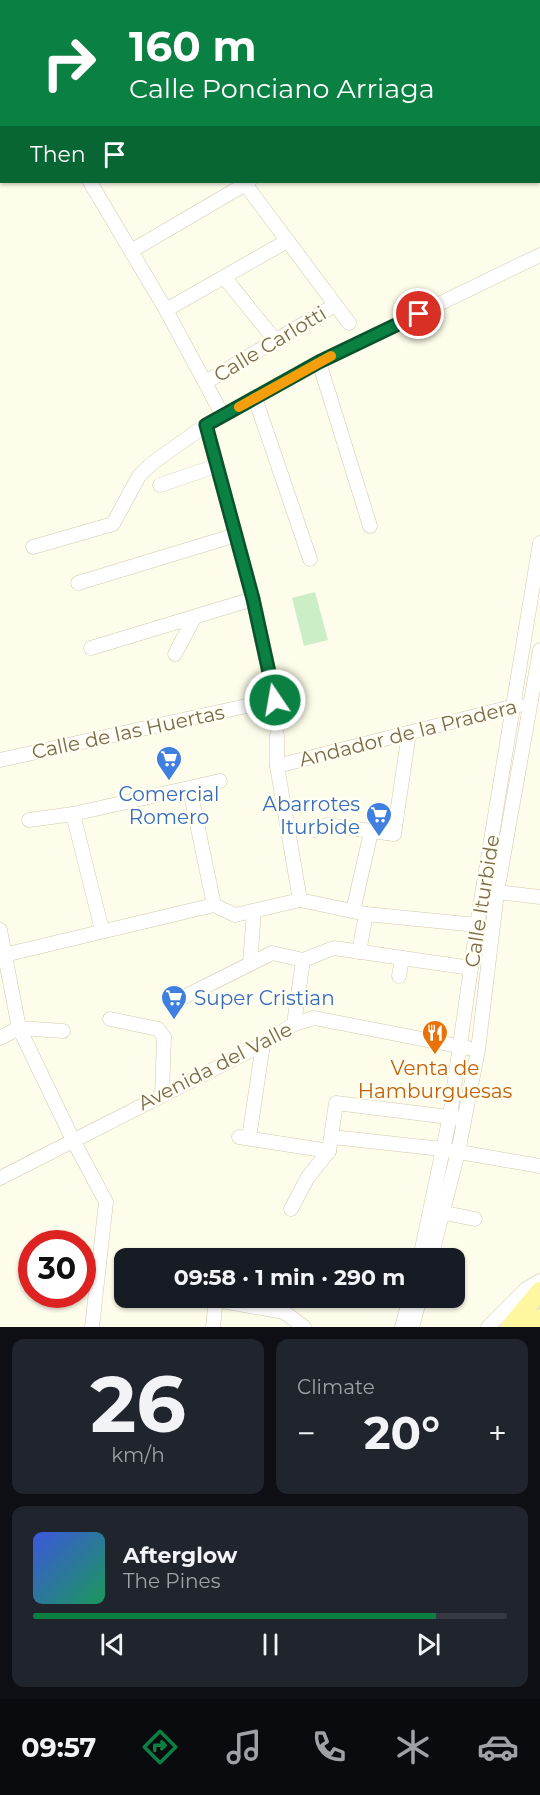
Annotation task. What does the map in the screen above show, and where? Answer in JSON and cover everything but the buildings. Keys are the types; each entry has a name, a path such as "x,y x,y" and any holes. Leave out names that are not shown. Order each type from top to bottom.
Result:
{"main road":[{"path":"510,1327 540,1291"},
{"path":"531,1327 540,1318"}],"street":[{"path":"91,183 210,380 227,414"},
{"path":"131,251 247,183 349,323"},
{"path":"166,310 287,240"},
{"path":"33,547 109,526 116,521 139,476 151,464 206,425 319,362 540,255"},
{"path":"224,277 275,340"},
{"name":"Calle Carlotti","path":"210,380 335,305"},
{"path":"319,362 370,526"},
{"path":"255,398 310,559"},
{"path":"206,425 253,599 275,700"},
{"path":"160,485 216,466"},
{"path":"78,583 236,535"},
{"name":"Calle Iturbide","path":"423,1248 458,1152 457,1118 461,1047 471,968 540,543"},
{"path":"91,648 253,599"},
{"path":"175,654 194,618"},
{"name":"Calle Iturbide","path":"432,1248 442,1149 457,1118 477,1050 497,892 540,650"},
{"name":"Calle de las Huertas","path":"0,760 292,696"},
{"name":"Andador de la Pradera","path":"300,900 277,766 531,702"},
{"path":"314,830 327,825 394,834 409,733"},
{"path":"277,735 277,766"},
{"path":"29,820 73,814 190,790 220,781"},
{"path":"190,790 214,905"},
{"path":"73,814 102,930"},
{"path":"359,952 360,912 370,832"},
{"path":"497,892 540,897"},
{"path":"2,955 214,905 235,915 300,900 360,912 477,924"},
{"path":"250,964 254,910"},
{"path":"0,930 2,955 19,1028 73,1140 104,1196 107,1209 92,1327"},
{"path":"172,1003 272,953 303,960 334,948 471,968"},
{"path":"399,976 402,958"},
{"path":"294,1024 303,960"},
{"name":"Avenida del Valle","path":"0,1178 263,1044 294,1024 320,1017 477,1050"},
{"path":"110,1019 158,1029 162,1032 164,1037 162,1094"},
{"path":"0,1038 19,1028 63,1031"},
{"path":"263,1044 244,1138 329,1151"},
{"path":"291,1209 308,1177 329,1151 336,1104 457,1118"},
{"path":"332,1137 442,1149 540,1166"},
{"path":"436,1211 475,1219"},
{"path":"488,1327 526,1289 540,1281"},
{"path":"213,1327 215,1308"},
{"path":"263,1308 284,1312 304,1327"},
{"path":"402,1327 407,1308"},
{"path":"412,1327 417,1308"}],"green space":[{"path":"315,592 328,640 304,646 292,598"}],"slow traffic":[{"path":"239,407 331,356"}],"place":[{"name":"Comercial Romero","path":"169,782"},
{"name":"Abarrotes Iturbide","path":"379,838"},
{"name":"Super Cristian","path":"174,1021"},
{"name":"Venta de Hamburguesas","path":"435,1056"}],"route":[{"path":"275,700 253,599 206,425 319,362 419,314"}]}
